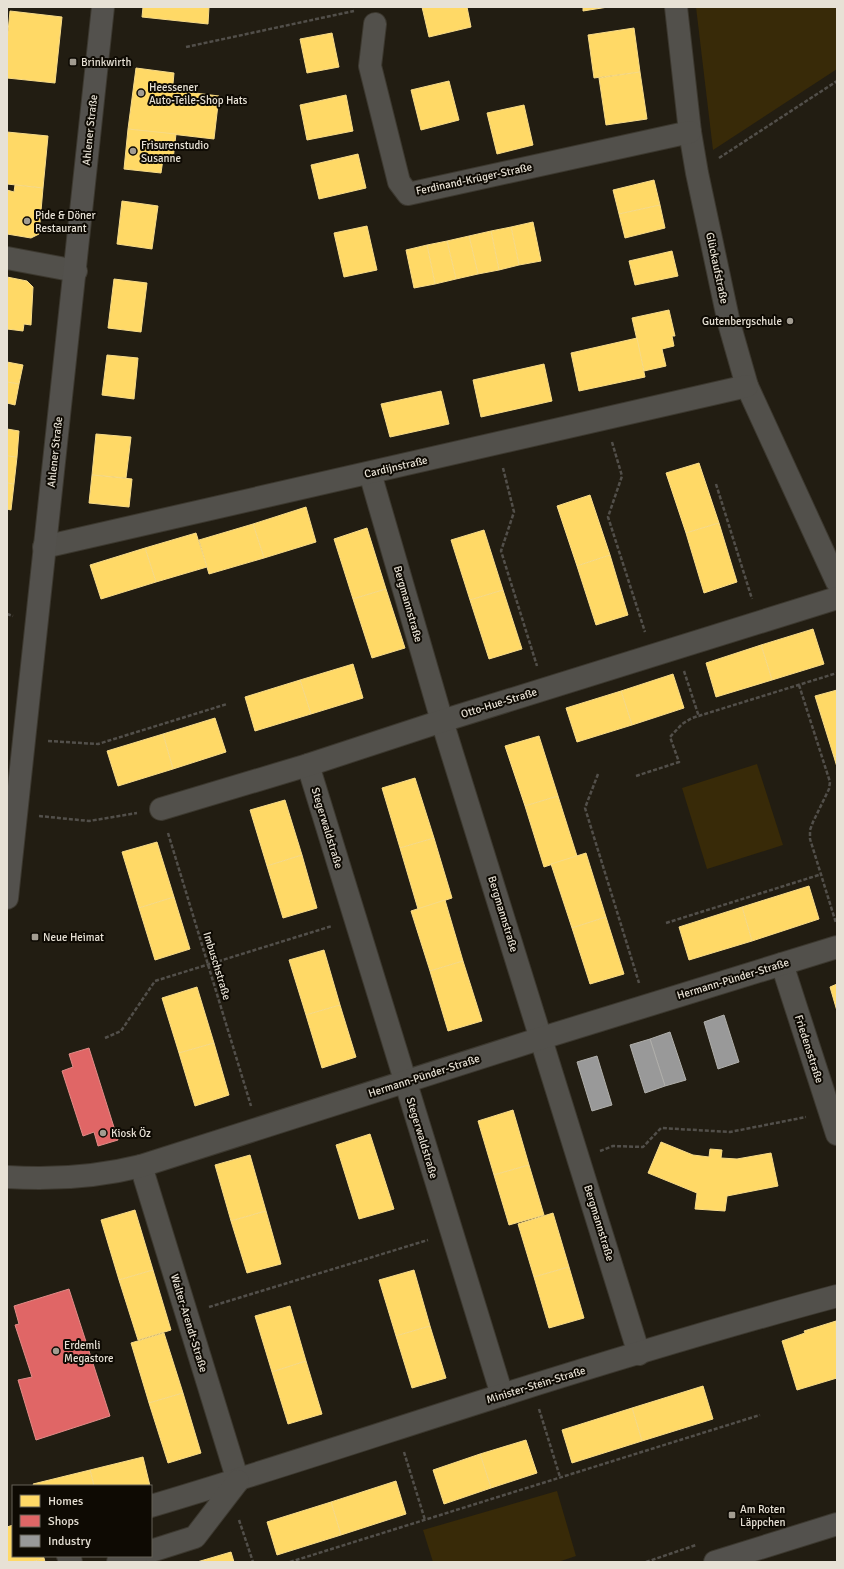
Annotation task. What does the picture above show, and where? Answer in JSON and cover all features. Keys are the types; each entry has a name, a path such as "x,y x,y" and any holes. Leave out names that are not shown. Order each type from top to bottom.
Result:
{"main road":[{"name":"Ahlener Straße","path":"7,898 44,547 76,271 104,7"},
{"path":"715,1562 837,1524"}],"street":[{"name":"Glückaufstraße","path":"676,7 690,132 697,173 724,302 747,386 837,582"},
{"name":"Ferdinand-Krüger-Straße","path":"375,24 370,66 399,182 408,194 690,132"},
{"path":"7,258 76,271"},
{"name":"Cardijnstraße","path":"44,547 747,386"},
{"name":"Bergmannstraße","path":"370,473 442,721 640,1354"},
{"name":"Otto-Hue-Straße","path":"161,809 308,765 442,721 837,598"},
{"name":"Stegerwaldstraße","path":"308,765 502,1395"},
{"name":"Hermann-Pünder-Straße","path":"7,1177 64,1178 111,1173 141,1166 405,1083 542,1038 837,947"},
{"name":"Friedensstraße","path":"782,964 837,1134"},
{"name":"Walter-Arendt-Straße","path":"141,1166 186,1314 234,1486"},
{"name":"Minister-Stein-Straße","path":"152,1506 234,1486 397,1429 502,1395 640,1354 732,1324 837,1296"},
{"path":"152,1551 195,1536 234,1486"},
{"path":"118,1562 133,1557"}],"path":[{"path":"186,46 358,10 375,24"},
{"path":"697,173 837,81"},
{"path":"606,418 622,476 608,517 652,656"},
{"path":"497,444 514,512 501,551 545,689"},
{"path":"716,484 759,622"},
{"path":"677,648 698,717"},
{"path":"636,776 679,762 670,737 682,724 698,717 837,673"},
{"path":"799,685 830,782 829,789 810,830 837,925"},
{"path":"24,739 98,744 227,704"},
{"path":"598,774 585,808 646,1006"},
{"path":"16,814 88,821 161,809"},
{"name":"Imbuschstraße","path":"161,809 258,1129"},
{"path":"666,923 822,874"},
{"path":"105,1038 121,1031 155,980 355,919"},
{"path":"579,1160 613,1146 643,1147 661,1128 730,1132 830,1112"},
{"path":"186,1314 452,1232"},
{"path":"532,1386 560,1478"},
{"path":"290,1562 760,1415"},
{"path":"397,1429 425,1520"},
{"path":"234,1486 253,1562"}],"shaded area":[{"path":"696,7 837,7 837,69 713,150"},
{"path":"757,764 783,845 707,869 682,788"},
{"path":"557,1491 576,1556 558,1562 433,1562 423,1530"}],"building: Homes":[{"path":"143,7 209,7 208,24 142,17"},
{"path":"422,7 467,7 471,27 429,37"},
{"path":"583,7 608,7 583,11"},
{"path":"10,11 62,17 55,83 7,78 7,42"},
{"path":"634,28 640,72 594,78 588,35"},
{"path":"332,33 339,67 307,73 300,39"},
{"path":"136,68 174,73 173,84 180,85 179,91 219,96 214,139 128,129"},
{"path":"640,72 647,119 606,125 599,78"},
{"path":"449,81 459,120 421,130 411,90"},
{"path":"346,95 353,131 307,140 300,105"},
{"path":"524,105 533,145 497,154 487,113"},
{"path":"128,129 176,134 173,160 163,159 161,173 124,169"},
{"path":"7,132 48,136 43,188 7,184"},
{"path":"358,154 366,188 319,199 311,165"},
{"path":"654,180 660,205 619,214 613,190"},
{"path":"15,185 43,188 39,234 31,238 7,234 7,190 14,192"},
{"path":"122,201 158,206 152,249 117,244"},
{"path":"660,205 665,228 625,238 619,214"},
{"path":"533,222 541,261 519,265 511,227"},
{"path":"367,226 377,270 344,277 334,233"},
{"path":"511,227 519,265 499,270 491,231"},
{"path":"491,231 499,270 478,274 469,236"},
{"path":"469,236 478,274 456,279 447,241"},
{"path":"447,241 456,279 435,284 427,245"},
{"path":"427,245 435,284 414,288 406,250"},
{"path":"672,251 678,276 635,285 629,261"},
{"path":"7,277 27,281 33,287 31,325 24,324 23,331 7,329"},
{"path":"114,279 147,283 141,332 108,328"},
{"path":"669,310 675,336 672,336 674,346 662,349 666,366 644,371 632,318"},
{"path":"637,338 645,377 579,391 571,353"},
{"path":"107,355 138,358 134,399 102,395"},
{"path":"7,362 23,365 19,384 7,382"},
{"path":"544,364 552,401 481,417 473,380"},
{"path":"7,382 19,384 15,405 7,403"},
{"path":"441,391 449,424 390,437 381,404"},
{"path":"7,429 19,431 17,457 7,456"},
{"path":"96,434 131,437 126,478 92,475"},
{"path":"7,456 17,457 14,484 7,483"},
{"path":"699,463 719,523 686,533 666,473"},
{"path":"92,475 132,479 129,507 89,503"},
{"path":"7,483 14,484 11,510 7,509"},
{"path":"590,495 610,555 577,566 557,506"},
{"path":"306,507 316,542 264,558 253,524"},
{"path":"719,523 737,582 704,593 686,533"},
{"path":"253,524 264,558 209,574 199,540"},
{"path":"367,528 386,589 353,599 334,539"},
{"path":"484,530 503,590 470,600 451,540"},
{"path":"196,533 207,567 156,582 145,548"},
{"path":"145,548 156,582 101,599 90,565"},
{"path":"610,555 628,615 596,625 577,566"},
{"path":"386,589 405,648 372,658 353,599"},
{"path":"503,590 522,649 489,659 470,600"},
{"path":"813,629 824,664 772,680 761,645"},
{"path":"761,645 772,680 716,697 706,663"},
{"path":"353,664 363,698 311,714 300,680"},
{"path":"673,674 684,708 632,725 621,691"},
{"path":"300,680 311,714 255,731 245,697"},
{"path":"837,690 837,756 834,757 815,696"},
{"path":"621,691 632,725 577,742 566,708"},
{"path":"215,718 226,752 173,769 163,734"},
{"path":"163,734 173,769 118,786 107,751"},
{"path":"539,736 558,796 525,806 505,746"},
{"path":"837,756 837,767 834,757"},
{"path":"415,778 434,838 400,848 382,788"},
{"path":"558,796 577,856 544,867 525,806"},
{"path":"285,800 302,855 267,866 250,810"},
{"path":"434,838 452,898 418,909 400,848"},
{"path":"157,842 174,897 139,908 122,852"},
{"path":"586,853 606,917 572,928 551,864"},
{"path":"302,855 317,908 283,918 267,866"},
{"path":"809,886 819,919 752,941 742,907"},
{"path":"174,897 190,949 155,960 139,908"},
{"path":"445,900 463,961 430,971 411,911"},
{"path":"742,907 752,941 689,960 679,927"},
{"path":"606,917 624,974 590,984 572,928"},
{"path":"324,950 340,1005 306,1015 289,960"},
{"path":"463,961 482,1021 448,1031 430,971"},
{"path":"837,984 837,1011 830,987"},
{"path":"197,987 214,1043 179,1053 162,998"},
{"path":"340,1005 356,1057 322,1068 306,1015"},
{"path":"214,1043 229,1095 195,1106 179,1053"},
{"path":"513,1110 529,1165 494,1175 478,1121"},
{"path":"370,1134 394,1209 359,1219 336,1145"},
{"path":"661,1142 693,1155 709,1157 710,1149 722,1150 721,1158 737,1159 771,1153 778,1186 727,1196 725,1211 695,1209 697,1193 648,1173"},
{"path":"250,1155 266,1211 231,1221 215,1165"},
{"path":"529,1165 544,1215 509,1225 494,1175"},
{"path":"135,1210 153,1270 119,1280 101,1220"},
{"path":"266,1211 281,1264 247,1273 231,1221"},
{"path":"553,1213 569,1267 534,1277 518,1224"},
{"path":"569,1267 584,1318 549,1328 534,1277"},
{"path":"153,1270 171,1330 138,1340 119,1280"},
{"path":"414,1270 430,1326 396,1336 379,1280"},
{"path":"290,1306 306,1361 272,1372 255,1316"},
{"path":"836,1321 837,1378 797,1390 782,1341 805,1333 804,1331"},
{"path":"430,1326 446,1378 412,1388 396,1336"},
{"path":"164,1333 183,1393 149,1403 131,1343"},
{"path":"306,1361 322,1414 288,1424 272,1372"},
{"path":"703,1386 713,1419 642,1441 632,1408"},
{"path":"183,1393 201,1453 168,1463 149,1403"},
{"path":"632,1408 642,1441 572,1463 562,1430"},
{"path":"526,1440 537,1473 491,1488 480,1454"},
{"path":"480,1454 491,1488 444,1504 433,1470"},
{"path":"143,1457 150,1485 94,1485 90,1470"},
{"path":"90,1470 94,1485 34,1485"},
{"path":"396,1481 406,1514 341,1535 331,1502"},
{"path":"331,1502 341,1535 277,1555 267,1522"},
{"path":"12,1525 12,1557 44,1558 32,1562 7,1562 7,1527"},
{"path":"231,1552 234,1562 197,1562"},
{"path":"44,1558 45,1562 32,1562"}],"building: Shops":[{"path":"89,1048 118,1140 98,1146 94,1132 83,1136 62,1071 73,1067 69,1054"},
{"name":"Erdemli Megastore","path":"69,1289 110,1416 36,1440 18,1380 32,1377 15,1325 19,1324 14,1306"}],"building: Industry":[{"path":"724,1015 739,1062 718,1069 704,1022"},
{"path":"670,1032 686,1080 665,1086 650,1039"},
{"path":"650,1039 665,1086 645,1093 630,1045"},
{"path":"597,1056 612,1105 592,1111 577,1062"}],"place":[{"name":"Brinkwirth","path":"73,62"},
{"name":"Heessener Auto-Teile-Shop Hats","path":"141,93"},
{"name":"Frisurenstudio Susanne","path":"133,151"},
{"name":"Pide & Döner Restaurant","path":"27,221"},
{"name":"Gutenbergschule","path":"790,321"},
{"name":"Neue Heimat","path":"35,937"},
{"name":"Kiosk Öz","path":"103,1133"},
{"name":"Erdemli Megastore","path":"56,1351"},
{"name":"Am Roten Läppchen","path":"732,1515"}]}
